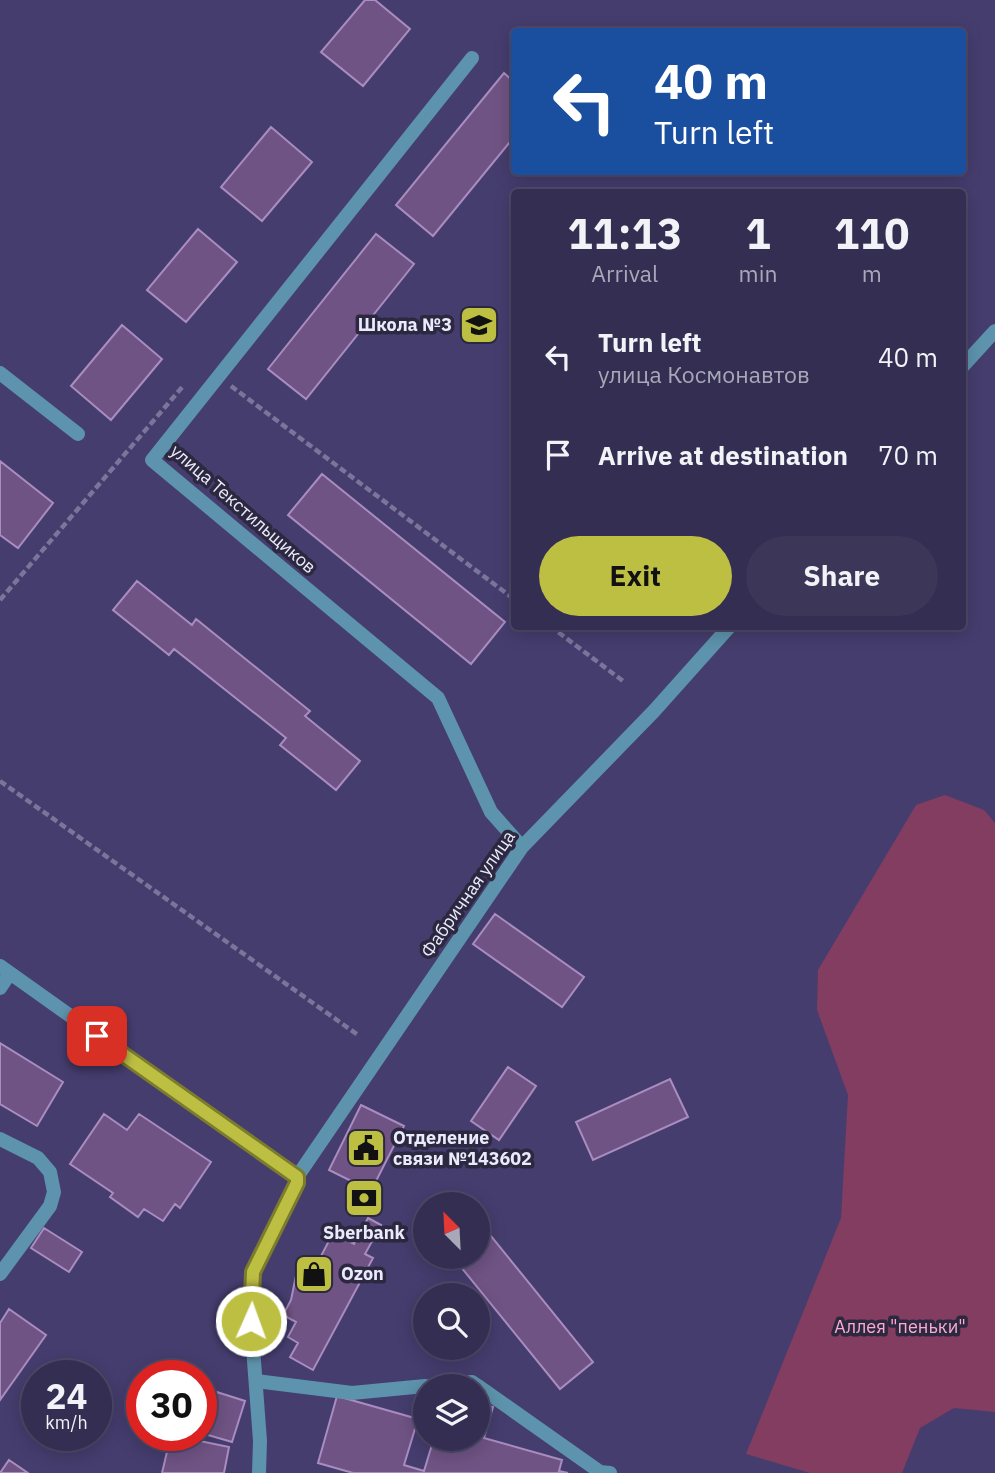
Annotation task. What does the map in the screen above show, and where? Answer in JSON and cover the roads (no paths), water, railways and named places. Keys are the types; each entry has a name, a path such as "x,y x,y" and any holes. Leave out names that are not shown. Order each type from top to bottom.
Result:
{"street":[{"name":"улица Текстильщиков","path":"472,58 152,460 438,698 491,812 522,847"},
{"path":"966,364 995,331"},
{"path":"0,373 78,434"},
{"name":"Фабричная улица","path":"259,1473 260,1441 251,1321 253,1272 297,1183 297,1177 522,847 654,711 726,630"},
{"path":"0,988 5,970 297,1177"},
{"path":"0,1139 38,1158 50,1172 54,1192 50,1206 0,1272"},
{"path":"256,1381 352,1393 413,1387"},
{"path":"490,1394 600,1472 610,1473"}],"place":[{"name":"Школа №3","path":"479,325"},
{"name":"Отделение связи №143602","path":"366,1148"},
{"name":"Sberbank","path":"364,1198"},
{"name":"Ozon","path":"314,1274"}],"park label":[{"name":"Аллея \"пеньки\"","path":"900,1327"}]}
